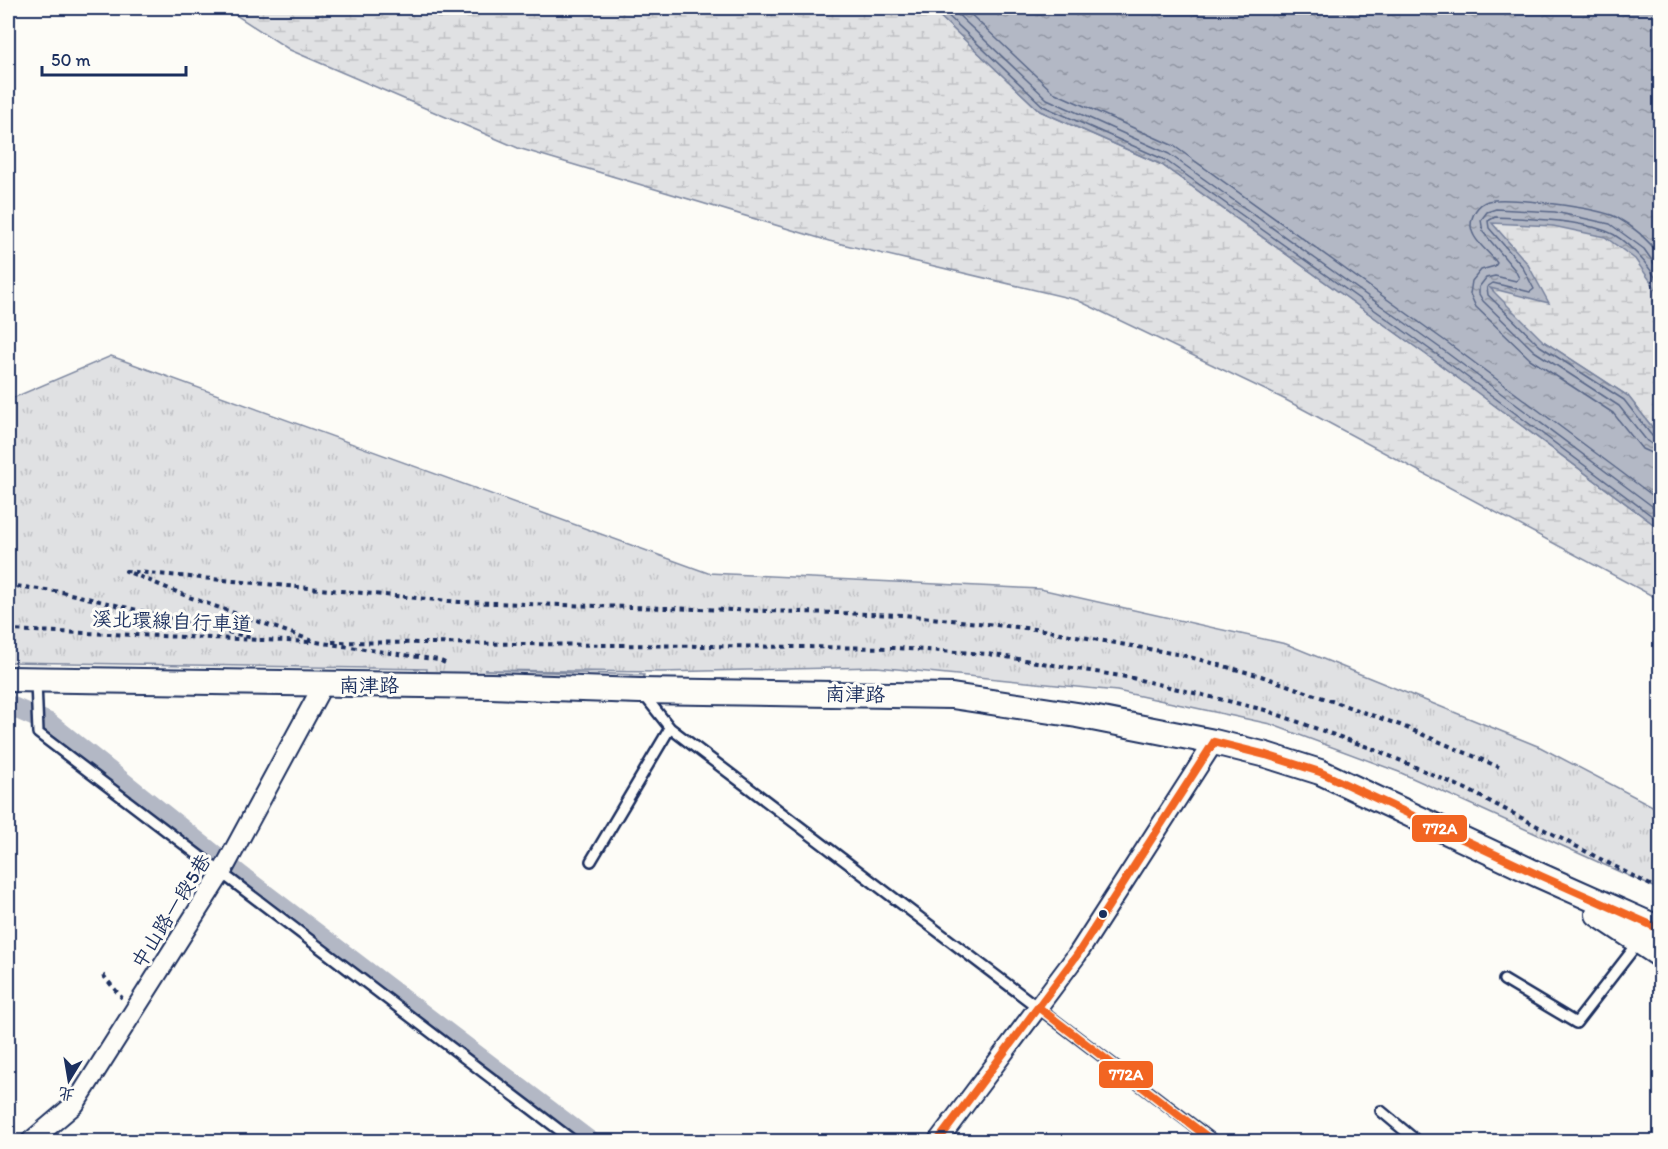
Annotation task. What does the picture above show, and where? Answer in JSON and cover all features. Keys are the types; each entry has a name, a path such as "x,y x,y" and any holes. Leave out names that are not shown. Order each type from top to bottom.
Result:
{"street":[{"name":"南津路","path":"8,678 952,696 1077,715 1214,742 1320,772 1660,929"},
{"name":"中山路一段5巷","path":"30,1142 75,1104 134,1012 224,870 323,685"},
{"path":"937,1142 1077,955 1214,742"},
{"path":"1541,876 1660,955"}],"lane":[{"path":"36,679 38,733 224,870 575,1142"},
{"path":"640,691 670,728 1215,1142"},
{"path":"591,861 670,728"},
{"path":"1504,980 1576,1023 1640,941"},
{"path":"1381,1111 1418,1142"}],"path":[{"path":"450,666 440,660 316,642 189,597 126,571 459,602 904,615 1043,630 1182,655 1261,676 1400,725 1499,767"},
{"name":"溪北環線自行車道","path":"8,585 62,592 261,640 8,630"},
{"path":"103,975 134,1012"}],"green space":[{"path":"225,8 931,8 1040,111 1162,165 1435,361 1660,529 1660,600 1284,399 1077,300 829,241 518,148 290,50"},
{"path":"1202,79 1660,168 1660,437 1628,396 1543,341"},
{"path":"111,356 708,573 1040,589 1286,644 1540,747 1660,810 1660,890 1399,772 1270,724 1117,691 877,667 661,672 484,670 644,675 642,687 426,680 427,669 8,662 8,400"}],"water":[{"path":"931,8 1660,8 1660,301 1654,286 1635,259 1605,237 1553,226 1492,223 1527,263 1549,303 1490,288 1543,341 1628,396 1656,432 1660,431 1660,529 1435,361 1162,165 1040,111"}],"waterway":[{"path":"8,705 49,723 240,875 591,1142"}],"transit line":[{"name":"772A","path":"1214,742 1320,772 1660,929"},
{"name":"772A","path":"937,1142 1077,955 1214,742"},
{"name":"772A","path":"1038,1007 1214,1142"}]}
